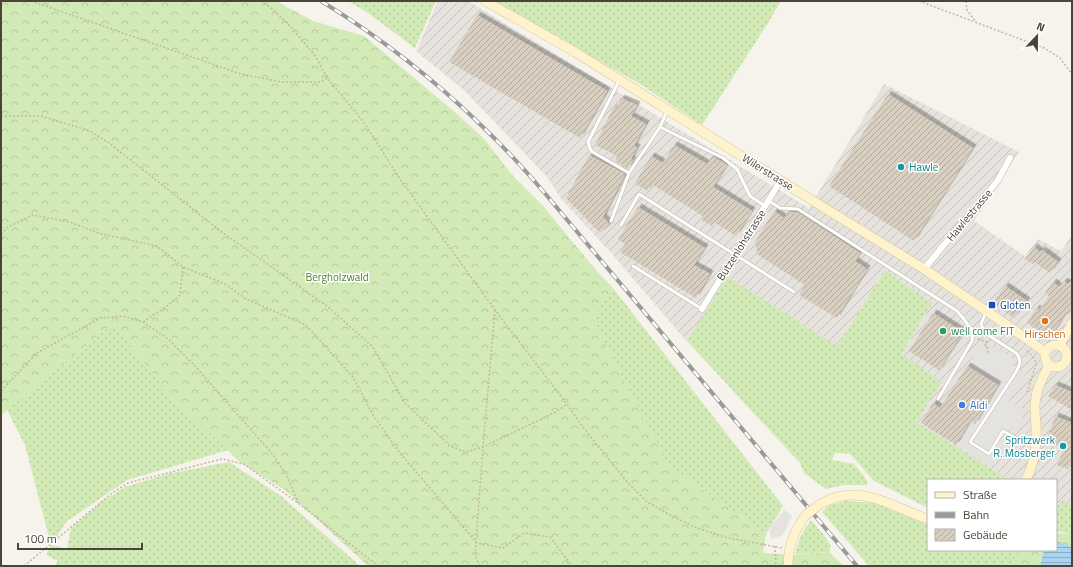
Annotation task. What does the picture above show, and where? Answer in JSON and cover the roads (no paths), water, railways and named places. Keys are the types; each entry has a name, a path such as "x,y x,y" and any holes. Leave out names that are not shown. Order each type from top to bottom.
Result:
{"main road":[{"name":"Wilerstrasse","path":"485,1 555,40 924,269 986,311 1044,360"},
{"path":"1060,345 1072,323"},
{"path":"1026,479 1033,461 1036,441 1035,403 1046,349 1051,345 1060,345 1066,352 1069,359 1058,367 1052,367 1044,360"},
{"path":"788,566 790,549 796,530 806,515 827,501 842,496 862,496 883,502 927,519"}],"street":[{"name":"Hawlestrasse","path":"924,269 998,180 1010,158"},
{"name":"Butzenlohstrasse","path":"702,309 781,180"}],"lane":[{"path":"620,80 588,142 591,151 630,173"},
{"path":"611,221 630,173 660,127 667,109"},
{"path":"660,127 723,158 737,169 750,196 780,208 798,209 957,311 971,328 973,333 972,341 938,399"},
{"path":"621,225 639,194 794,292"},
{"path":"633,266 702,309"},
{"path":"986,311 981,324 982,329 985,333 1016,354 1020,363 1012,378 970,442 989,454 1003,431 1016,438 1036,441"},
{"path":"971,328 982,329"}],"water":[{"path":"1057,541 1072,547 1072,566 1040,566 1044,551 1057,551"}],"railway":[{"path":"321,1 386,44 426,76 465,110 532,178 857,566"}],"place":[{"name":"Hawle","path":"901,167"},
{"name":"Gloten","path":"992,305"},
{"name":"Hirschen","path":"1045,321"},
{"name":"well come FIT","path":"943,331"},
{"name":"Aldi","path":"962,405"},
{"name":"Spritzwerk R. Mosberger","path":"1063,446"}],"park label":[{"name":"Bergholzwald","path":"337,277"}]}
